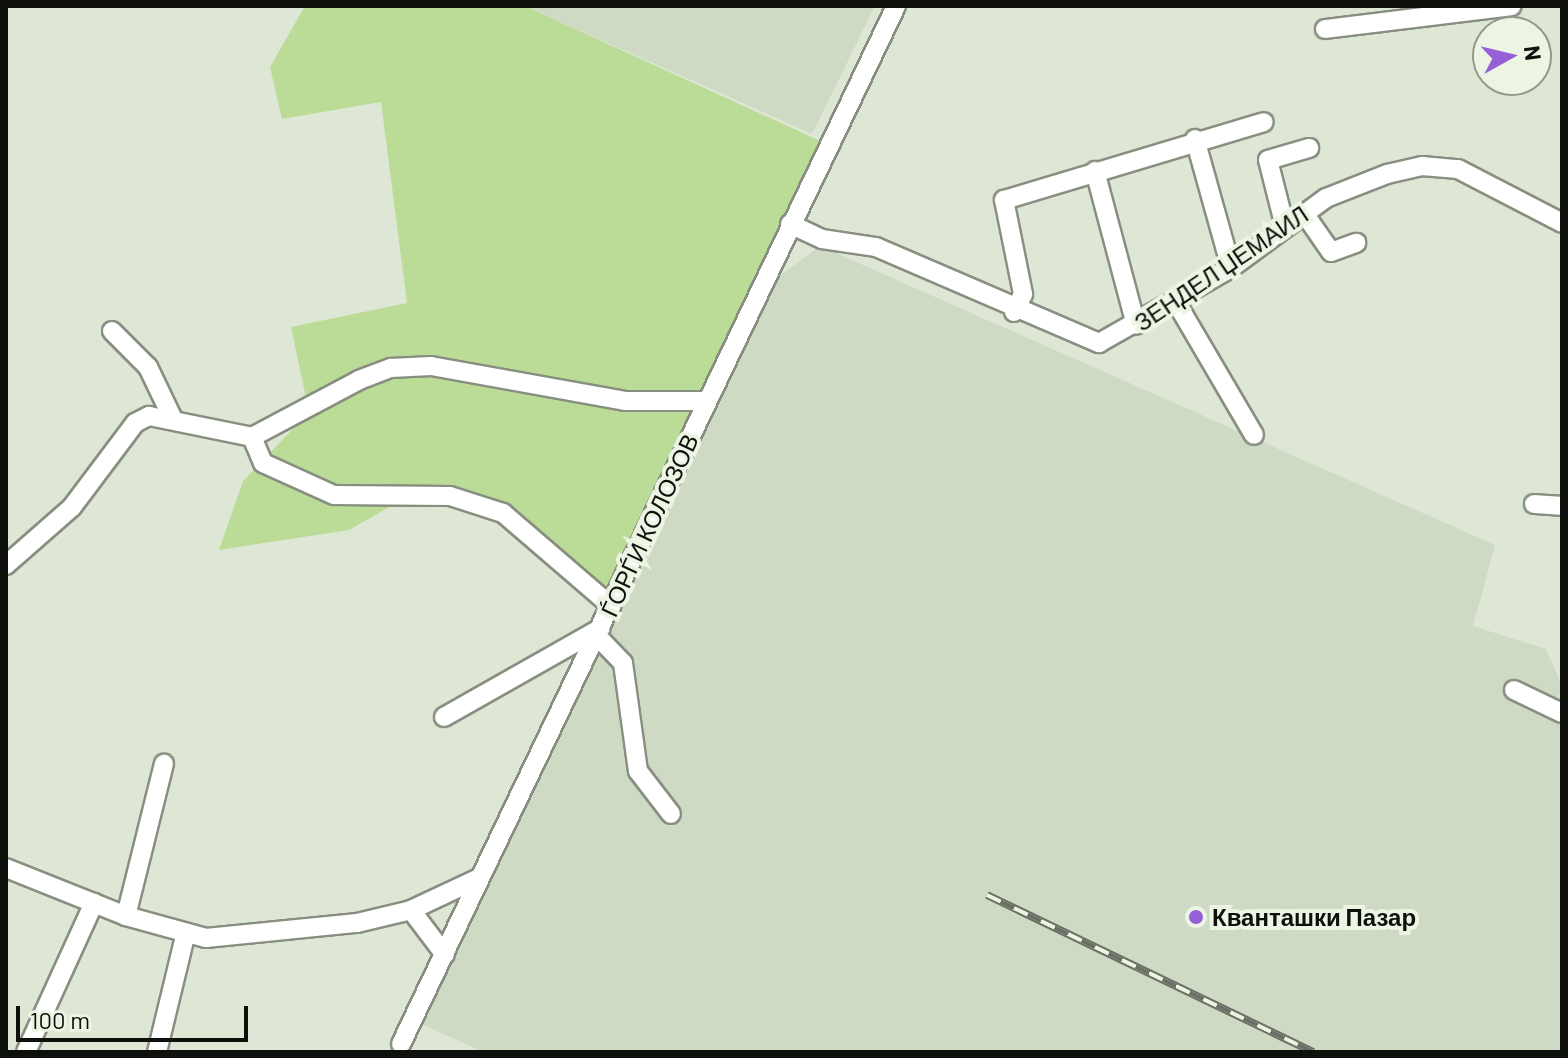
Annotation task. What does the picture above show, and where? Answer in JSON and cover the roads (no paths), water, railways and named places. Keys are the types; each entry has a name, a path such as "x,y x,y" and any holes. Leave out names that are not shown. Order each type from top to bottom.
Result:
{"street":[{"name":"ЃОРЃИ КОЛОЗОВ","path":"401,1044 896,6"},
{"path":"1325,29 1512,6"},
{"path":"1014,312 1023,294 1004,200 1195,139 1264,122"},
{"path":"1195,139 1231,268"},
{"path":"1285,227 1268,160 1309,148"},
{"name":"ЗЕНДЕЛ ЏЕМАИЛ","path":"790,224 822,239 876,247 1014,312 1099,343 1176,302 1231,268 1304,213 1358,183 1442,166 1562,223"},
{"path":"1095,171 1136,325"},
{"path":"1304,213 1331,252 1356,243"},
{"path":"1176,302 1254,435"},
{"path":"112,331 148,367 172,417"},
{"path":"6,565 97,481 135,423 172,417 252,437 391,368 465,370 625,401 706,401"},
{"path":"252,437 263,463 334,495 450,496 503,513 611,606"},
{"path":"1534,504 1562,506"},
{"path":"444,717 600,632 623,663 638,771 671,814"},
{"path":"1514,690 1562,713"},
{"path":"126,916 164,764"},
{"path":"8,873 185,936 269,935 411,910 479,878"},
{"path":"26,1052 94,903"},
{"path":"411,910 445,955"},
{"path":"157,1052 185,936"}],"railway":[{"path":"987,895 1313,1052"}],"place":[{"name":"Кванташки Пазар","path":"1196,917"}]}
